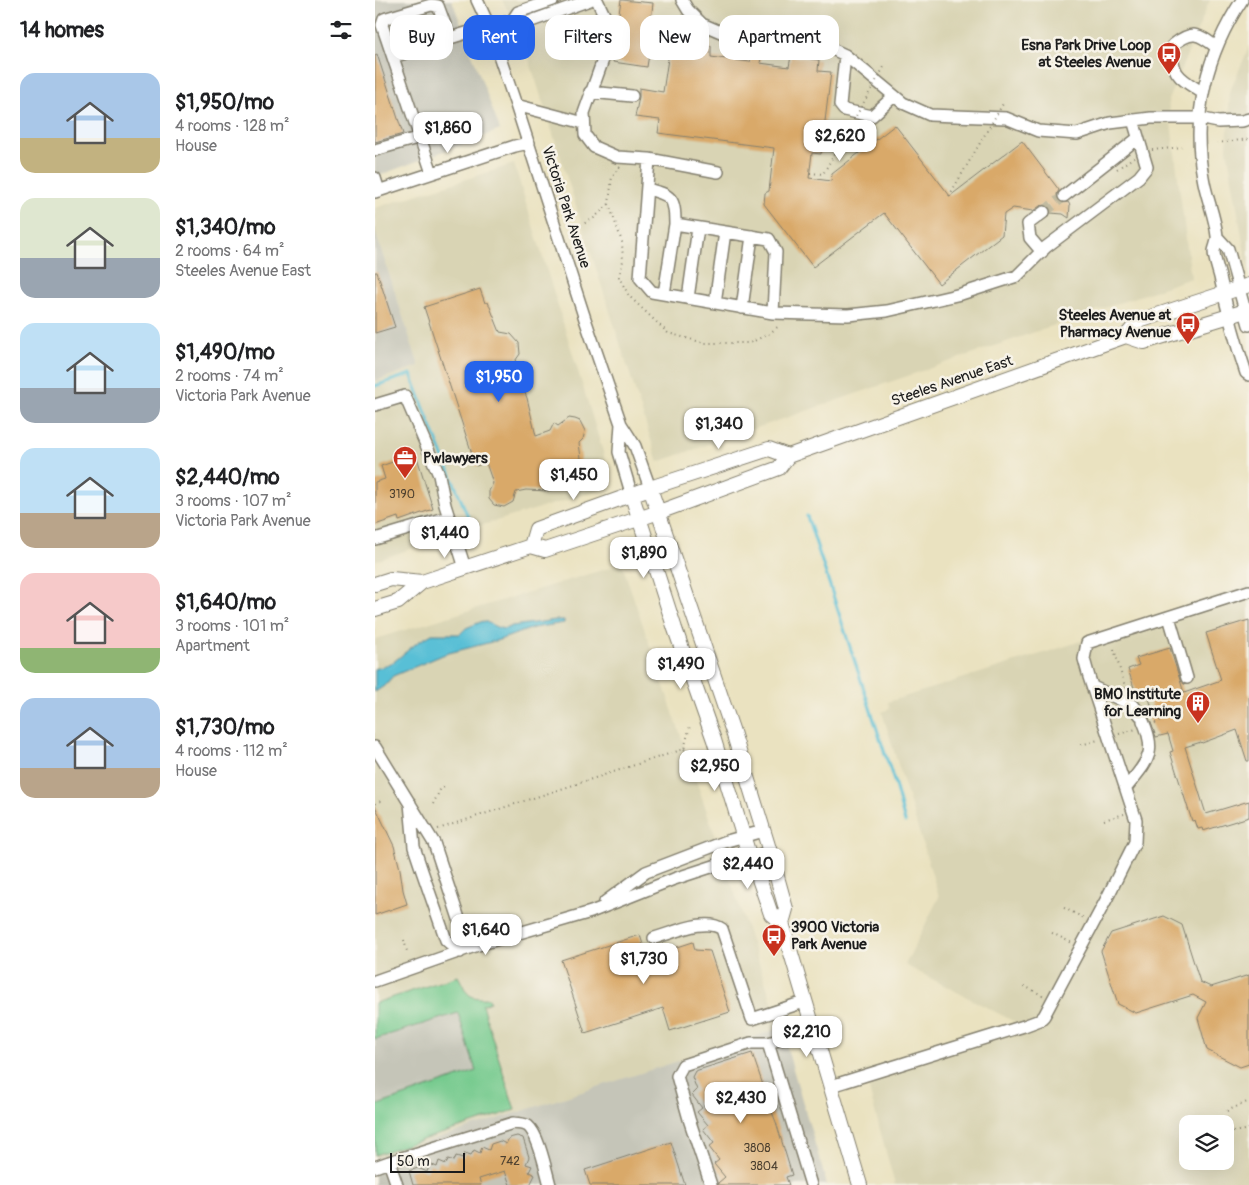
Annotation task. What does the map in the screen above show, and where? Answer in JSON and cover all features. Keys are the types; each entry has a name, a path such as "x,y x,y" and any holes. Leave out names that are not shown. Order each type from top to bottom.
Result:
{"main road":[{"name":"Steeles Avenue East","path":"375,610 398,602 422,582 531,546 545,550 659,512 779,468 788,456 1127,336 1139,322 1244,287"},
{"name":"Steeles Avenue East","path":"1127,336 1144,342 1247,311"},
{"path":"531,546 536,529 650,488 769,448 788,456"},
{"name":"Victoria Park Avenue","path":"650,488 733,732 770,852 786,909 782,923 860,1185"},
{"name":"Victoria Park Avenue","path":"632,496 714,740 750,858 771,914 782,923"},
{"name":"Steeles Avenue East","path":"375,584 391,579 422,582"}],"street":[{"name":"Victoria Park Avenue","path":"477,0 484,15"},
{"path":"516,15 518,12 553,0"},
{"path":"535,20 590,0"},
{"path":"597,0 606,19 610,40 584,113 585,135 594,146 617,157 649,159 718,172"},
{"path":"681,0 687,10 701,24 723,33 779,39 815,40 845,55 903,103 929,115 1006,118 1038,131 1077,134 1109,123 1133,120 1199,118 1218,122 1249,119"},
{"path":"1242,0 1228,20 1215,47 1203,93 1199,118 1199,147 1203,177 1218,238 1228,249 1244,287 1249,325"},
{"path":"397,15 435,4 442,15"},
{"path":"390,17 384,20 382,26 390,49"},
{"path":"1203,93 1183,80 1174,69 1171,60 1173,45 1185,36 1200,35 1215,47"},
{"path":"845,55 841,105 844,110 872,116 894,96"},
{"path":"394,60 432,173"},
{"name":"Victoria Park Avenue","path":"501,60 621,424 635,446 650,488"},
{"path":"590,92 632,96"},
{"path":"516,105 584,123"},
{"path":"649,159 640,278 651,292 773,313 848,315 887,311 961,294 1017,276 1042,252 1139,177 1147,167 1133,120"},
{"path":"375,150 463,125"},
{"path":"1064,196 1138,138"},
{"path":"375,178 377,191 529,143"},
{"path":"647,189 665,193 675,205 675,224 664,294"},
{"path":"1042,252 1030,238 1028,224 1044,212"},
{"path":"675,224 769,239 776,252 773,313"},
{"path":"688,298 698,228"},
{"path":"715,303 725,232"},
{"path":"742,308 752,236"},
{"path":"1218,238 1214,251 1223,293 1235,343 1246,373 1249,375"},
{"path":"375,405 405,396 439,475 448,517 465,568"},
{"name":"Victoria Park Avenue","path":"621,424 619,452 632,496"},
{"path":"375,539 448,517"},
{"path":"831,1086 1025,1026 1040,1020 1044,1016 1135,842 1137,820 1084,659 1087,643 1249,591"},
{"path":"1169,617 1187,678"},
{"path":"1093,687 1134,706 1142,718 1151,749 1147,761 1126,788"},
{"path":"375,747 433,843 463,934 460,952"},
{"path":"410,804 414,847 422,871 446,940 460,952"},
{"path":"591,912 646,872 744,836 763,831"},
{"path":"375,981 460,952 591,912 675,879 717,865 770,852"},
{"path":"654,938 704,924 717,925 722,930 752,1019 804,1002"},
{"path":"711,1185 677,1076 683,1065 751,1043 768,1043 814,1030"},
{"path":"768,1043 811,1185"},
{"path":"375,1166 504,1125 523,1124 529,1127 536,1138 550,1185"},
{"path":"389,1162 397,1185"}],"path":[{"path":"810,173 823,174 885,67"},
{"path":"949,196 1005,102"},
{"path":"1217,143 1249,139"},
{"path":"1112,172 1142,152 1182,146"},
{"path":"577,228 594,218 609,204"},
{"path":"1114,649 1127,691 1126,694"},
{"path":"684,749 690,726"},
{"path":"684,749 702,764"},
{"path":"436,829 684,749"},
{"path":"433,804 441,788 445,787"},
{"path":"375,804 381,801"},
{"path":"1104,820 1126,814"},
{"path":"1064,908 1089,921"},
{"path":"1052,933 1076,945"},
{"path":"404,940 407,951"},
{"path":"1025,986 1048,998"},
{"path":"1227,1111 1249,1101"},
{"path":"1234,1132 1249,1129"}],"shaded area":[{"path":"375,0 452,0 463,30 463,60 474,60 500,130 375,177"},
{"path":"502,0 1210,0 1168,100 1191,278 658,462 529,60 535,60 535,15 510,15"},
{"path":"1249,47 1248,271 1227,149 1230,91"},
{"path":"514,164 604,455 608,488 472,528 375,561 375,381 419,366 375,231 375,208"},
{"path":"375,231 419,366 375,381"},
{"path":"622,564 781,1028 375,1158 375,639"},
{"path":"1249,585 1249,1185 895,1185 864,1071 1015,1022 905,965 939,897 882,712 890,709 888,702 1063,647"},
{"path":"458,1013 476,1072 375,1106 375,1039"},
{"path":"781,1028 827,1185 375,1185 375,1158"}],"green space":[{"path":"458,976 468,994 475,997 489,998 490,1002 482,1005 515,1110 375,1155 375,1106 476,1071 458,1013 375,1039 375,1003"}],"water":[{"path":"564,620 564,623 533,628 499,640 445,654 393,676 375,692 375,669 391,664 418,642 432,634 460,634 466,628 483,621 504,629 512,626"}],"building":[{"path":"621,0 653,3 652,15 640,15 640,60 648,60 647,67 613,62 613,60 630,60 630,15 619,15"},
{"path":"709,46 711,46 711,57 719,58 719,60 750,62 750,60 761,60 760,63 789,67 790,60 819,60 818,71 831,72 821,154 812,153 809,178 831,181 832,174 895,125 950,196 1022,141 1059,190 1057,194 1058,200 1062,203 1068,202 1070,205 1069,218 1063,214 1051,213 1050,208 1046,205 1040,206 1033,211 1013,208 1004,214 1002,235 939,284 884,213 813,267 764,204 765,193 769,191 774,148 658,133 660,120 635,117 639,88 663,92 668,60 709,60"},
{"path":"377,54 403,134 375,142 375,55"},
{"path":"375,272 377,272 395,327 375,333"},
{"path":"480,289 485,303 488,302 500,332 511,334 519,343 520,354 513,364 527,398 536,436 550,431 554,423 558,426 569,418 580,421 585,431 583,439 579,443 581,458 577,470 579,472 574,480 572,479 561,487 548,491 526,490 516,492 513,502 504,507 494,505 489,499 489,491 493,483 486,463 476,466 424,307"},
{"path":"416,454 433,509 399,521 398,517 375,525 375,482 385,479 381,466"},
{"name":"BMO Institute for Learning","path":"1249,620 1249,761 1247,761 1237,730 1185,747 1206,814 1249,801 1249,817 1203,831 1202,828 1198,829 1195,820 1192,821 1170,752 1173,751 1168,734 1156,737 1147,712 1152,709 1148,694 1137,697 1128,669 1139,665 1136,658 1170,648 1184,693 1221,680 1206,633"},
{"path":"375,806 394,846 407,904 375,915"},
{"path":"1164,916 1182,925 1200,982 1211,987 1249,975 1249,1064 1240,1067 1207,1050 1198,1018 1206,1002 1193,995 1136,1013 1118,1004 1101,951 1111,933"},
{"path":"640,935 647,957 693,942 695,950 710,951 730,1012 670,1031 663,1008 585,1033 561,960"},
{"path":"752,1053 764,1088 761,1089 766,1106 769,1105 776,1122 792,1175 786,1177 789,1185 718,1185 725,1177 714,1164 719,1160 709,1147 714,1143 703,1129 708,1125 697,1112 702,1108 692,1095 697,1090 692,1077 695,1071"},
{"path":"517,1136 523,1138 529,1157 526,1164 532,1166 529,1172 535,1175 530,1185 510,1185 505,1171 479,1179 481,1185 413,1185 409,1171 418,1168 427,1172 430,1164 437,1167 439,1161 446,1164 448,1159 454,1161 456,1156 463,1158 465,1153 471,1155 474,1150 480,1153 482,1147 489,1150 491,1144 500,1141 506,1144 509,1138"},
{"path":"671,1142 685,1185 590,1185 585,1170"}],"waterway":[{"path":"375,386 411,374 473,529"},
{"path":"807,516 894,781 905,822"}],"tunnel":[{"path":"1044,212 1064,196"}],"place":[{"name":"Esna Park Drive Loop at Steeles Avenue","path":"1169,75"},
{"name":"Steeles Avenue at Pharmacy Avenue","path":"1188,345"},
{"name":"Pwlawyers","path":"405,479"},
{"name":"BMO Institute for Learning","path":"1198,724"},
{"name":"3900 Victoria Park Avenue","path":"774,957"}]}
